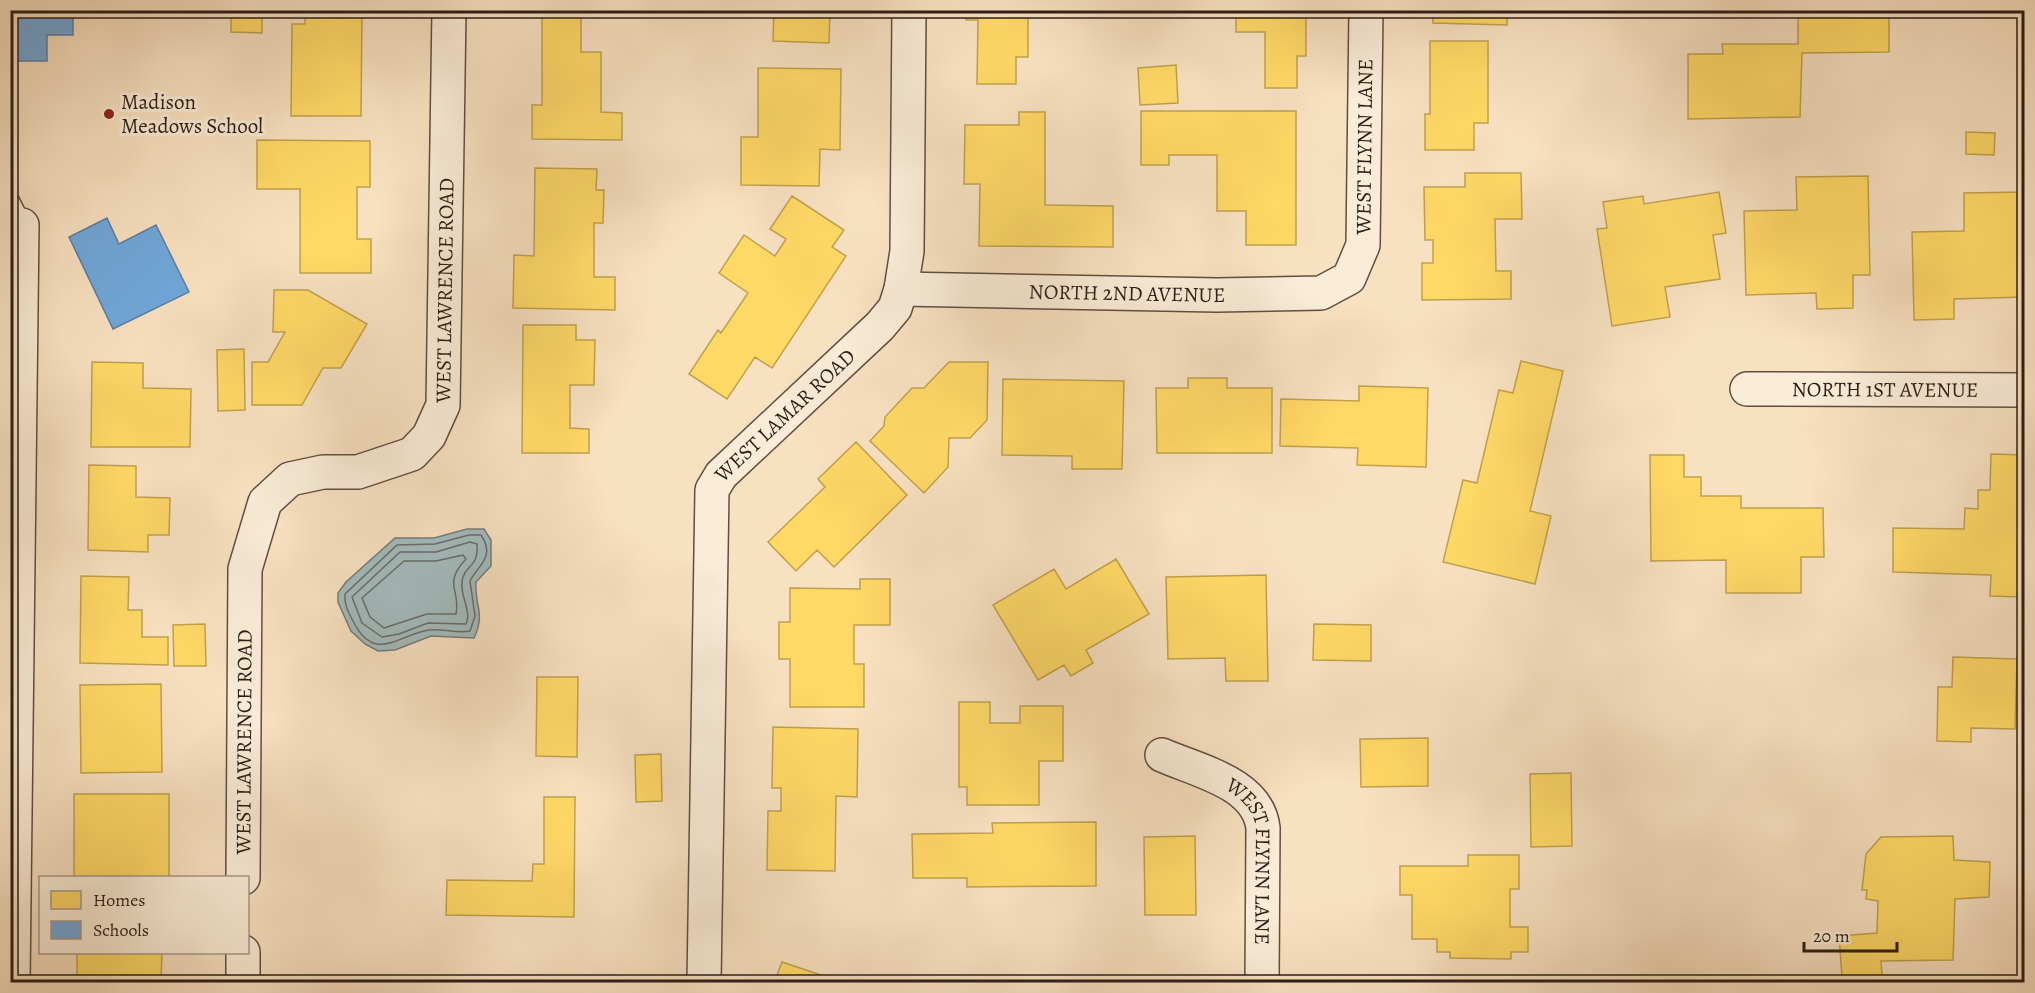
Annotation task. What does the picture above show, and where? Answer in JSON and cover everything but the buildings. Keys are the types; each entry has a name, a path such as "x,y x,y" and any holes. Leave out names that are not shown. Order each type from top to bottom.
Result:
{"street":[{"name":"WEST LAWRENCE ROAD","path":"243,876 245,569 265,502 290,479 322,472 358,471 412,454 429,436 443,405 449,10"},
{"name":"WEST LAMAR ROAD","path":"704,982 712,490 721,475 880,326 895,308 901,289 908,235 909,10"},
{"name":"WEST FLYNN LANE","path":"1349,278 1364,245 1366,10"},
{"path":"14,982 16,213"},
{"name":"NORTH 2ND AVENUE","path":"901,289 1217,295 1322,293 1349,278"},
{"name":"NORTH 1ST AVENUE","path":"1747,389 2025,390"},
{"name":"WEST FLYNN LANE","path":"1162,755 1238,788 1258,809 1263,828 1262,982"},
{"path":"243,954 243,982"}],"water":[{"path":"467,529 484,529 491,540 491,566 476,582 479,622 474,638 431,636 395,650 378,651 365,644 351,631 338,602 338,593 346,582 395,538 434,538"}],"place":[{"name":"Madison Meadows School","path":"109,114"}]}
